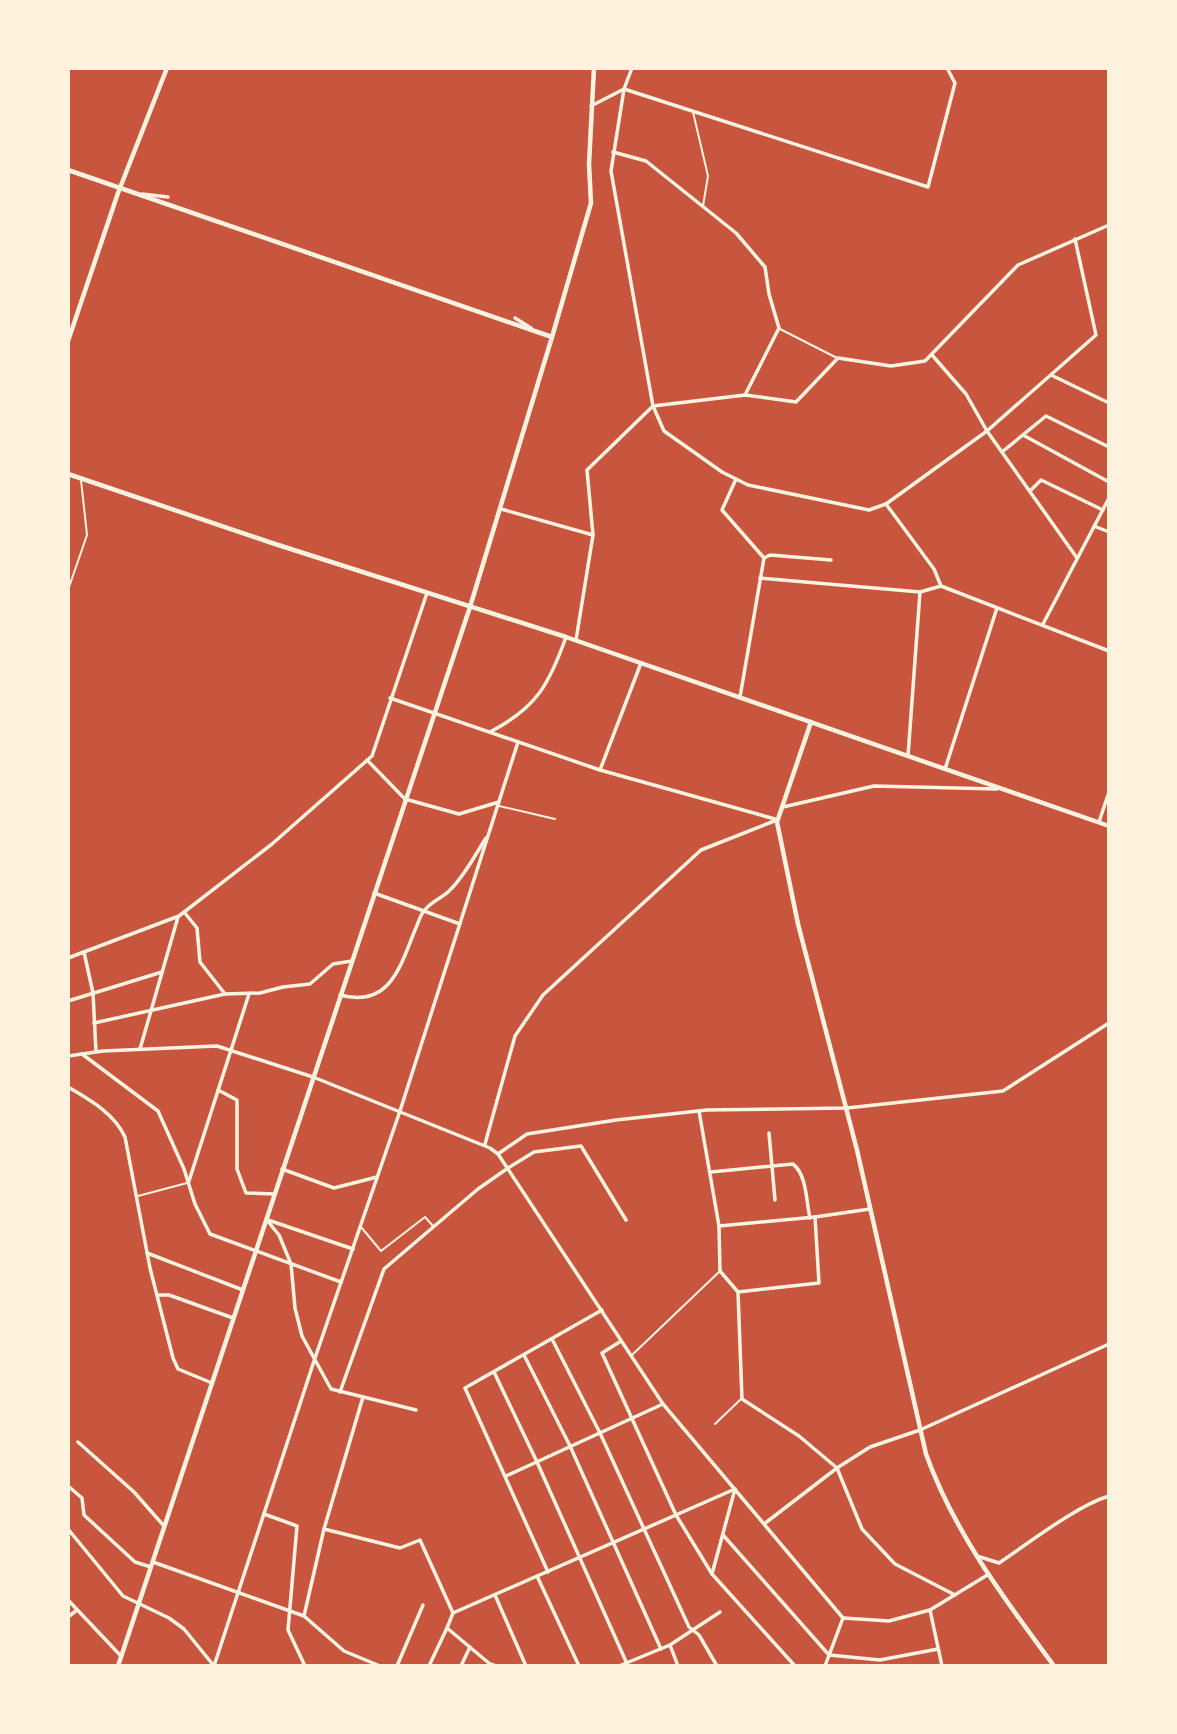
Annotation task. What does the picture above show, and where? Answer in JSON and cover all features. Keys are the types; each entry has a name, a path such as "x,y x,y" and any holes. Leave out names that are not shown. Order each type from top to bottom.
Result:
{"main road":[{"path":"68,341 120,188 167,68"},
{"path":"118,1666 470,607 552,337 591,203 589,163 594,68"},
{"path":"68,170 552,337"},
{"path":"68,474 576,640 1109,826"},
{"path":"811,722 777,821 798,924 847,1108 920,1430 937,1485 977,1556 1054,1666"}],"street":[{"path":"632,68 624,89 611,171 653,406 664,431 722,472 748,485 869,510 886,504 987,431 1096,335 1075,239"},
{"path":"592,106 624,89 928,187 955,83 947,68"},
{"path":"613,152 646,161 736,233 765,267 769,294 779,328 744,395"},
{"path":"136,193 168,197"},
{"path":"576,640 593,536 587,470 653,406 744,395 796,402 838,358 891,366 925,361 1018,265 1109,225"},
{"path":"515,318 538,332"},
{"path":"932,355 967,394 987,431 1077,558"},
{"path":"1051,375 1109,403"},
{"path":"1002,452 1046,416 1109,447"},
{"path":"1023,435 1109,482"},
{"path":"736,479 722,510 764,558"},
{"path":"1030,491 1041,480 1102,510"},
{"path":"1043,624 1109,498"},
{"path":"886,504 934,569 942,586"},
{"path":"499,508 593,536"},
{"path":"1094,526 1109,532"},
{"path":"764,558 770,555 831,560"},
{"path":"740,698 764,558"},
{"path":"760,578 920,592 942,586 1109,651"},
{"path":"908,756 920,592"},
{"path":"68,958 178,916 272,844 372,756 427,593"},
{"path":"945,769 997,607"},
{"path":"490,732 526,710 553,673 566,637"},
{"path":"600,770 641,663"},
{"path":"390,698 600,770 777,821"},
{"path":"214,1666 314,1360 400,1111 518,742"},
{"path":"367,760 405,799 459,814 499,804"},
{"path":"782,807 874,786 1002,789"},
{"path":"1099,822 1109,792"},
{"path":"485,1144 515,1036 543,995 701,850 777,821"},
{"path":"340,995 362,998 380,992 390,984 423,911 450,890 489,834"},
{"path":"374,893 460,924"},
{"path":"184,912 197,928 200,962 225,994"},
{"path":"140,1049 178,916"},
{"path":"84,952 93,993 96,1052"},
{"path":"94,1023 225,994 249,994 310,984 333,964 352,961"},
{"path":"68,1001 162,972"},
{"path":"188,1183 249,994"},
{"path":"498,1154 527,1134 699,1111 847,1108 1003,1091 1109,1023"},
{"path":"68,1056 140,1049 217,1046 313,1077 485,1144 498,1154 508,1168 663,1404 844,1618 889,1621 930,1610 989,1574"},
{"path":"82,1054 158,1111 195,1204 210,1234 341,1282"},
{"path":"68,1087 90,1099 118,1124 125,1137 147,1253 173,1358 178,1369 212,1383"},
{"path":"218,1090 237,1100 237,1169 246,1193 275,1194"},
{"path":"699,1111 719,1226 720,1271 738,1292 742,1399 799,1436 837,1468 862,1530 895,1564 955,1595"},
{"path":"769,1133 775,1200"},
{"path":"340,1392 384,1269 478,1189 534,1152 581,1146 626,1220"},
{"path":"711,1172 793,1164 802,1178 810,1217"},
{"path":"282,1169 334,1188 377,1177"},
{"path":"719,1226 870,1209"},
{"path":"738,1292 820,1283 815,1217"},
{"path":"266,1219 353,1249"},
{"path":"266,1219 279,1235 292,1264 295,1308 302,1336 331,1390 416,1410"},
{"path":"147,1253 243,1290"},
{"path":"157,1295 169,1295 233,1318"},
{"path":"548,1572 465,1388 602,1310"},
{"path":"552,1339 600,1433 689,1627 694,1630 717,1666"},
{"path":"621,1341 602,1353 677,1515 712,1574 795,1666"},
{"path":"764,1524 837,1468 870,1447 920,1430 1109,1344"},
{"path":"524,1355 570,1446 661,1649"},
{"path":"494,1372 627,1664"},
{"path":"304,1616 324,1529 363,1397"},
{"path":"505,1476 663,1404"},
{"path":"78,1442 134,1492 164,1526"},
{"path":"68,1486 82,1498 84,1515 135,1562 239,1591 304,1616 344,1651 380,1666"},
{"path":"429,1666 453,1613 735,1489"},
{"path":"712,1574 735,1489"},
{"path":"977,1556 999,1563 1070,1516 1098,1499 1109,1496"},
{"path":"264,1514 297,1526 288,1630 305,1666"},
{"path":"68,1529 123,1596 169,1618 184,1629 214,1666"},
{"path":"324,1529 400,1548 420,1540 453,1613"},
{"path":"723,1535 829,1655 880,1660 938,1649"},
{"path":"537,1576 579,1666"},
{"path":"495,1595 526,1666"},
{"path":"68,1600 121,1656"},
{"path":"397,1666 424,1605"},
{"path":"68,1617 77,1610"},
{"path":"930,1610 942,1666"},
{"path":"619,1666 670,1645 720,1612"},
{"path":"825,1666 844,1618"},
{"path":"447,1628 493,1665"},
{"path":"670,1645 678,1666"},
{"path":"461,1666 470,1647"}],"lane":[{"path":"693,111 708,176 703,206"},
{"path":"779,328 838,358"},
{"path":"68,590 87,535 81,479"},
{"path":"499,804 555,819"},
{"path":"136,1197 188,1183"},
{"path":"360,1226 381,1251 425,1217 433,1227"},
{"path":"631,1355 720,1271"},
{"path":"715,1424 742,1399"}]}
